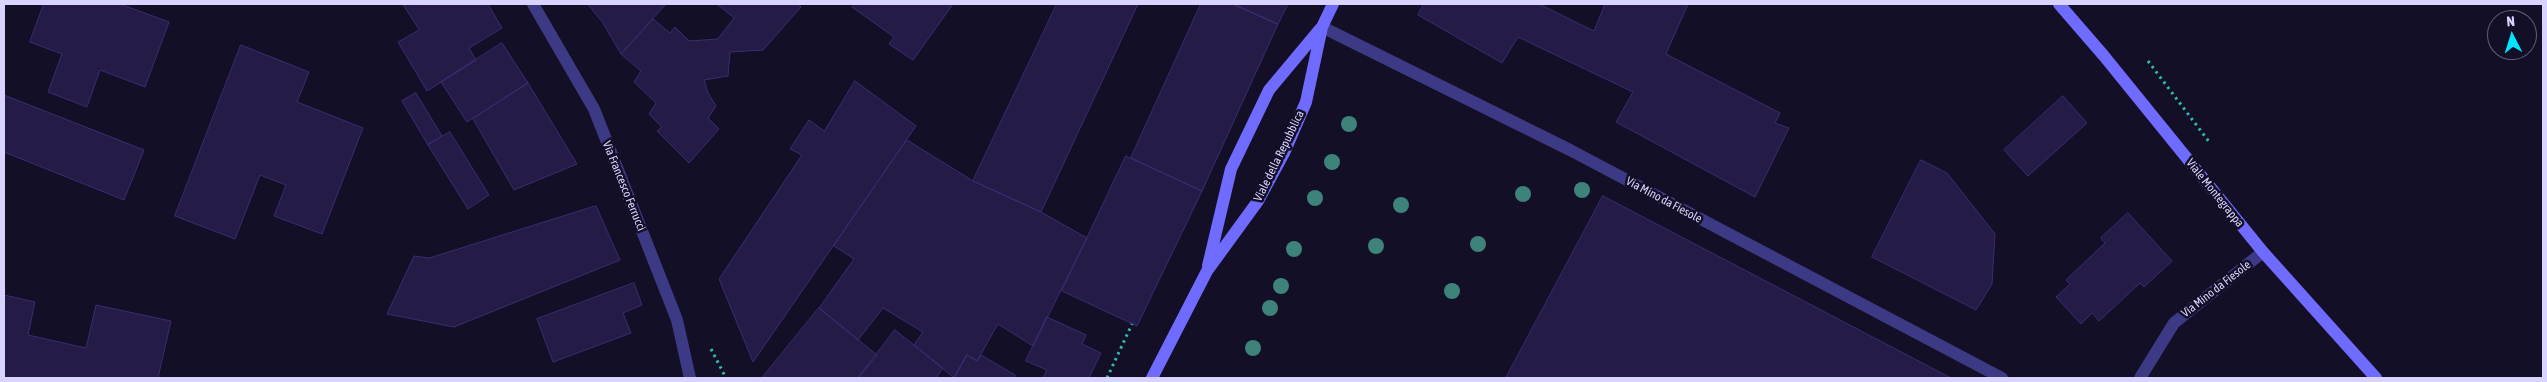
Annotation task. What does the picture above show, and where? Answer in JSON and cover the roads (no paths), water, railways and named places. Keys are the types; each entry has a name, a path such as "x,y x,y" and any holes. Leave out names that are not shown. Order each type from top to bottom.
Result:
{"main road":[{"name":"Viale della Repubblica","path":"1152,378 1207,271 1258,201 1284,153 1306,102 1322,27 1333,4"},
{"name":"Viale Montegrappa","path":"2059,4 2104,56 2263,252 2376,378"},
{"name":"Viale della Repubblica","path":"1207,271 1231,169 1269,90 1322,27"}],"street":[{"name":"Via Francesco Ferrucci","path":"534,4 594,109 677,320 690,378"},
{"name":"Via Mino da Fiesole","path":"1322,27 1570,150 2002,378"},
{"name":"Via Mino da Fiesole","path":"2140,378 2174,323 2263,252"}]}
